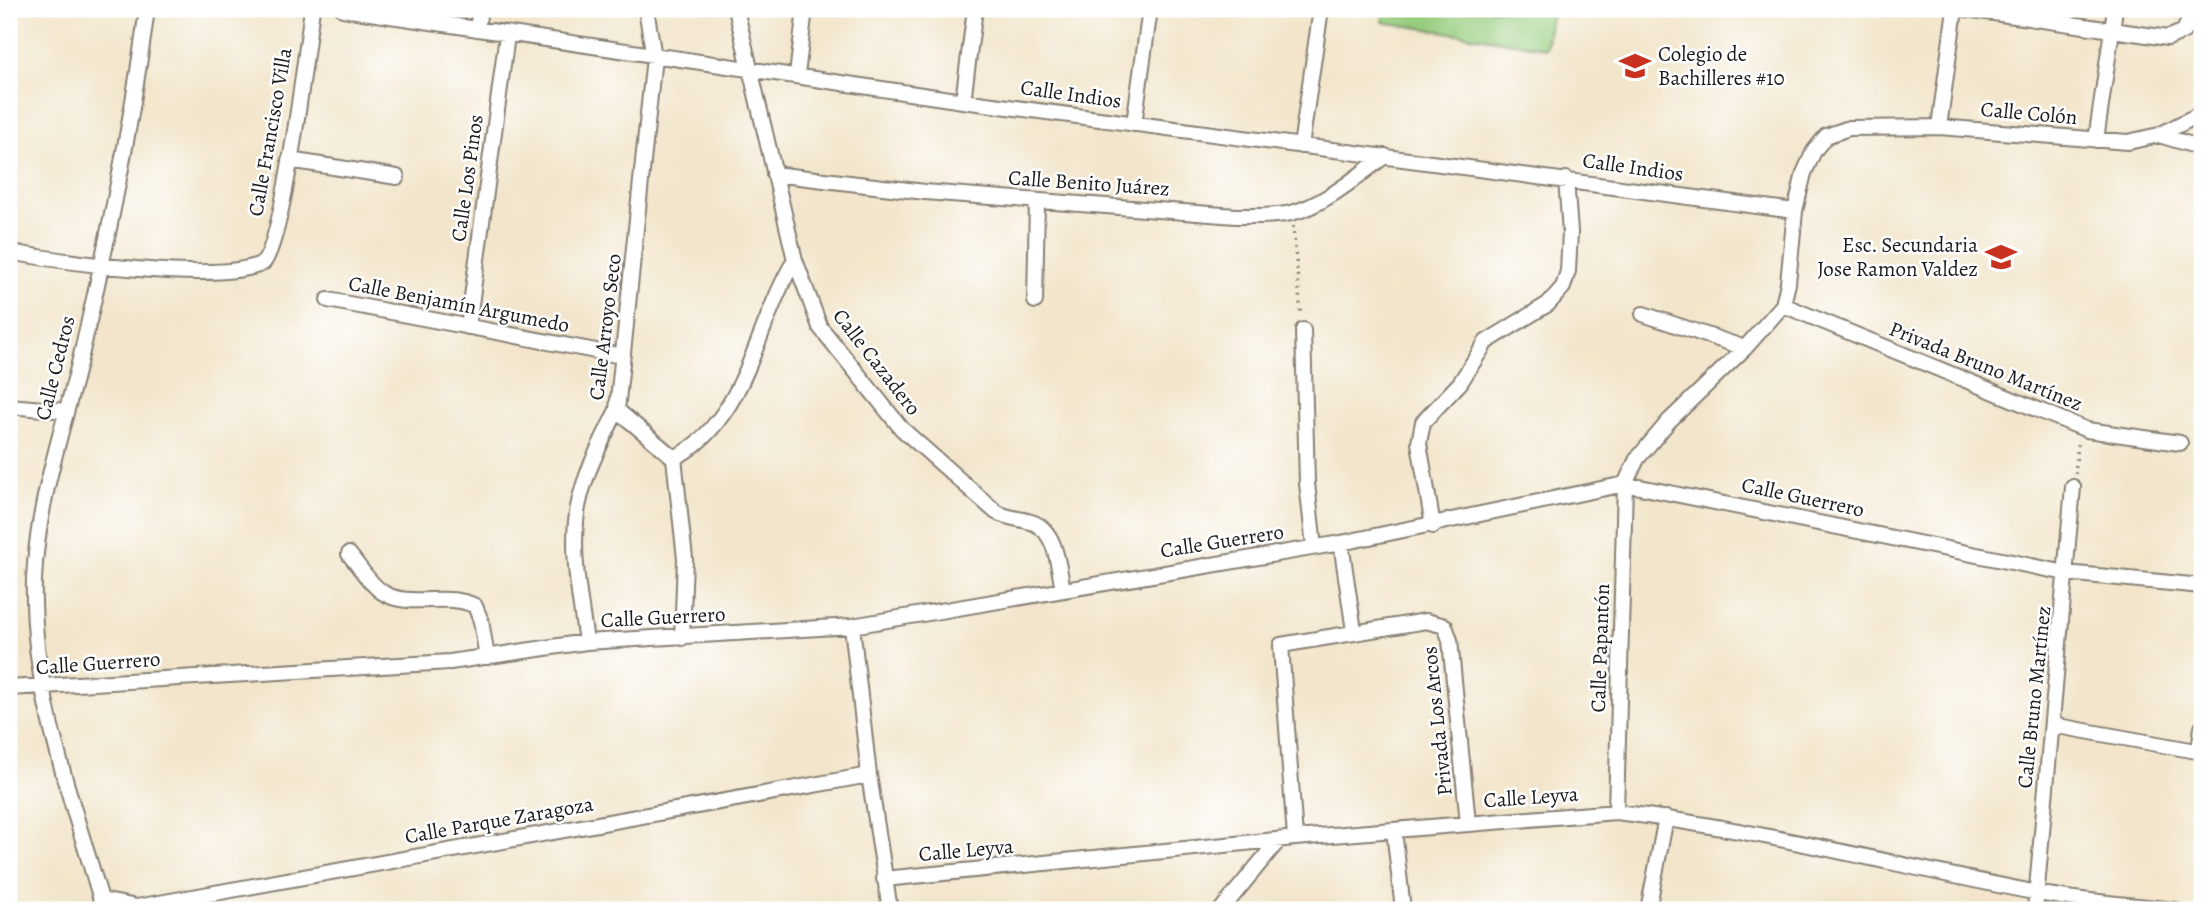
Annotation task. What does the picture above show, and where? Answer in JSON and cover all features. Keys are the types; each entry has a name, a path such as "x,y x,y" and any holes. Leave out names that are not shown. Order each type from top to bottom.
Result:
{"street":[{"name":"Calle Cedros","path":"137,908 103,905 56,752 41,688 34,581 38,525 114,214 147,9"},
{"name":"Calle Francisco Villa","path":"102,265 213,270 260,265 265,261 273,243 289,160 312,9"},
{"name":"Calle Indios","path":"343,9 963,101 1566,178 1795,211"},
{"path":"477,29 480,9"},
{"name":"Calle Arroyo Seco","path":"586,642 577,570 576,520 592,462 617,410 654,57 646,9"},
{"name":"Calle Cazadero","path":"736,9 795,260 812,311 833,346 902,429 955,472 989,506 1010,519 1031,522 1045,531 1052,543 1063,589"},
{"path":"797,75 804,9"},
{"path":"963,101 975,9"},
{"path":"1134,124 1150,9"},
{"path":"1301,146 1321,9"},
{"path":"1939,127 1955,9"},
{"path":"1966,9 2168,38 2184,31 2194,9"},
{"path":"2096,140 2115,9"},
{"name":"Calle Los Pinos","path":"468,327 507,35"},
{"path":"2159,135 2202,113"},
{"name":"Calle Colón","path":"1795,211 1804,173 1814,151 1826,136 1849,128 1939,127 2128,142 2159,135 2202,148"},
{"name":"Calle Benito Juárez","path":"774,174 1037,201 1094,203 1236,216 1292,213 1328,196 1385,156"},
{"path":"289,160 397,177"},
{"path":"1433,526 1419,443 1423,422 1460,383 1486,342 1548,303 1563,286 1568,271 1570,232 1566,178"},
{"path":"1035,301 1037,201"},
{"path":"1625,484 1637,459 1669,421 1745,348 1783,305 1788,284 1795,211"},
{"path":"9,252 102,265"},
{"path":"674,458 698,441 743,381 779,290 795,260"},
{"name":"Calle Benjamín Argumedo","path":"328,300 622,356"},
{"name":"Privada Bruno Martínez","path":"1783,305 2080,427 2180,443"},
{"path":"1643,314 1745,348"},
{"name":"Calle Guerrero","path":"1303,330 1307,484 1314,547"},
{"path":"9,407 66,411"},
{"path":"617,410 674,458 684,530 682,638"},
{"name":"Calle Guerrero","path":"9,688 450,662 586,642 682,638 852,625 1341,543 1625,484 2066,573 2202,586"},
{"name":"Calle Papantón","path":"1616,812 1625,484"},
{"name":"Calle Bruno Martínez","path":"2035,910 2073,487"},
{"path":"1341,543 1354,631"},
{"path":"349,554 373,583 389,595 463,601 475,606 481,621 487,657"},
{"name":"Privada Los Arcos","path":"1295,838 1280,648 1282,644 1426,621 1445,626 1453,661 1468,822"},
{"path":"852,625 869,775 890,910"},
{"path":"2052,725 2200,752 2202,727"},
{"name":"Calle Parque Zaragoza","path":"137,908 869,775"},
{"name":"Calle Leyva","path":"884,879 1468,822 1616,812 1666,818 2036,893 2166,910"},
{"path":"1648,910 1666,818"},
{"path":"1394,830 1404,910"},
{"path":"1221,910 1278,841"}],"path":[{"path":"1292,213 1303,330"},
{"path":"2073,487 2080,427"}],"green space":[{"path":"1385,9 1552,9 1546,48 1382,22"}],"place":[{"name":"Colegio de Bachilleres #10","path":"1635,66"},
{"name":"Esc. Secundaria Jose Ramon Valdez","path":"2001,257"}]}
